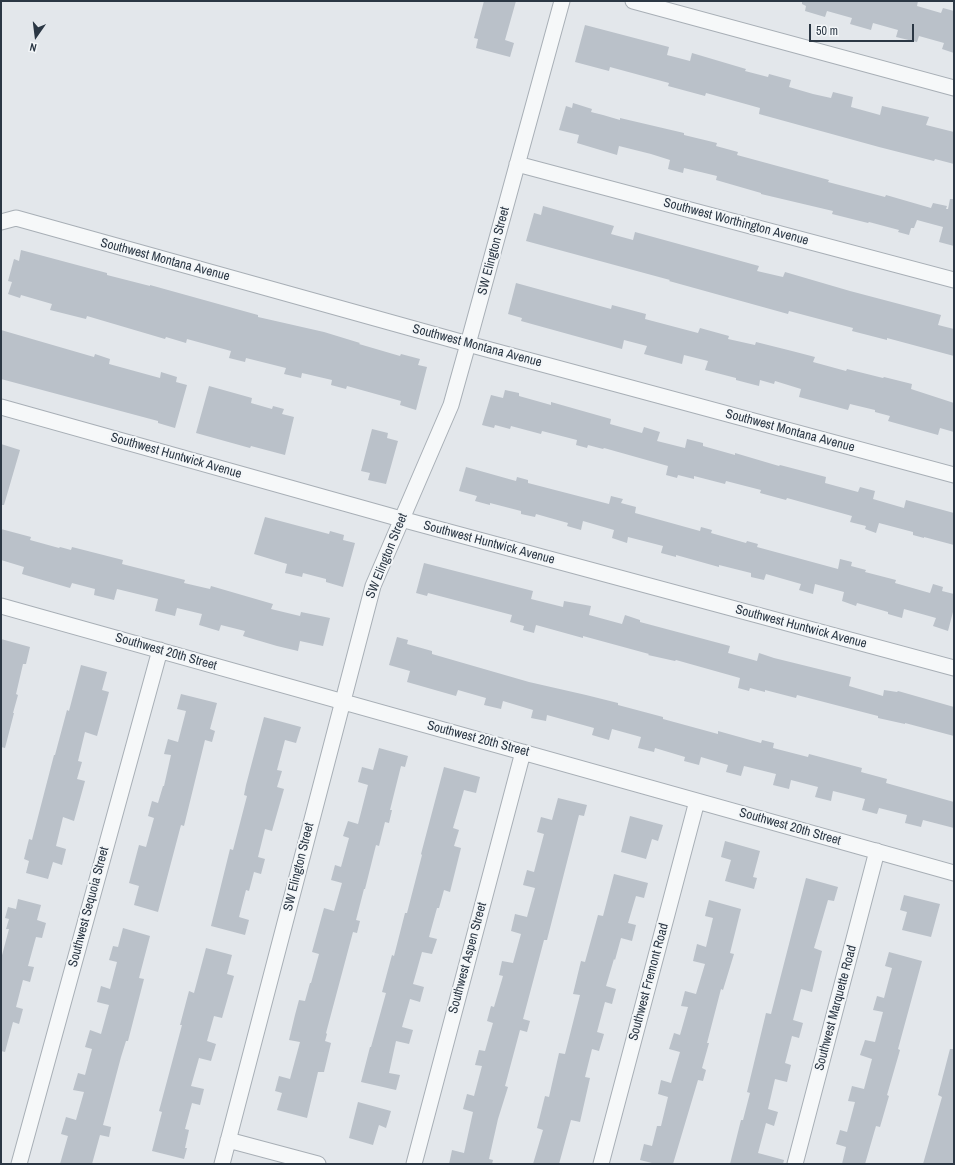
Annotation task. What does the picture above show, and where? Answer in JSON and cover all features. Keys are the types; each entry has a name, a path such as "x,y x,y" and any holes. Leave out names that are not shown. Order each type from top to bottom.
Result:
{"street":[{"name":"SW Elington Street","path":"222,1164 373,586 451,404 562,1"},
{"path":"633,1 954,88"},
{"name":"Southwest Worthington Avenue","path":"517,164 954,280"},
{"name":"Southwest Montana Avenue","path":"1,222 16,218 468,344 954,475"},
{"name":"Southwest Huntwick Avenue","path":"1,407 401,519 954,668"},
{"name":"Southwest 20th Street","path":"1,606 954,873"},
{"name":"Southwest Sequoia Street","path":"19,1164 160,650"},
{"name":"Southwest Aspen Street","path":"414,1164 523,752"},
{"name":"Southwest Fremont Road","path":"601,1164 697,801"},
{"name":"Southwest Marquette Road","path":"795,1164 877,851"},
{"path":"228,1140 318,1164"}],"building":[{"path":"484,1 516,1 505,40 514,43 510,57 476,48 478,39 474,38"},
{"path":"802,1 918,1 917,6 941,13 943,8 954,11 954,53 942,49 944,43 919,36 917,42 896,37 898,30 873,23 871,30 850,24 852,18 827,11 825,17 805,11 806,6 802,4"},
{"path":"585,25 669,47 667,55 690,61 692,53 746,69 745,71 768,77 769,74 791,80 789,87 813,94 831,98 833,92 853,97 851,107 880,115 882,106 929,117 926,125 954,132 954,164 935,159 934,161 879,147 759,114 760,108 706,93 705,96 668,86 669,83 610,67 609,71 575,62"},
{"path":"573,103 592,109 591,112 620,120 620,118 684,133 684,135 717,143 716,146 738,152 737,155 885,197 886,195 931,208 933,203 947,206 946,209 948,209 950,199 954,199 954,246 939,242 943,227 917,220 914,228 911,228 909,235 898,232 899,230 832,214 833,211 761,194 716,180 717,176 684,168 683,173 668,169 670,160 651,154 619,146 617,155 577,143 579,135 559,130 566,106 572,108"},
{"path":"543,206 614,226 611,234 633,240 635,232 759,266 757,271 783,277 785,272 941,315 938,325 954,329 954,356 887,338 887,340 852,331 853,328 789,311 788,314 526,241 534,213 541,215"},
{"path":"21,250 107,273 107,275 150,285 258,315 258,317 324,332 400,356 401,354 420,359 418,365 427,367 416,410 400,405 401,401 347,386 346,389 331,385 332,380 302,373 301,378 284,374 286,368 246,358 245,362 229,358 231,351 187,339 186,343 166,337 165,339 87,316 86,319 50,310 52,304 21,295 20,298 8,294 12,282 8,281 14,259 19,261"},
{"path":"516,283 611,309 612,305 646,314 645,319 698,333 700,328 729,336 728,339 755,345 756,342 815,357 813,362 846,371 847,369 912,384 911,389 954,403 954,432 940,428 938,435 888,421 890,416 875,412 875,410 850,404 848,410 799,397 801,389 775,381 774,384 760,380 759,386 736,380 736,378 705,370 708,361 684,355 682,364 644,354 647,346 624,340 622,349 521,321 522,318 508,314"},
{"path":"1,330 94,357 95,354 110,359 109,364 160,378 161,372 177,377 176,382 187,385 175,428 158,423 158,421 1,379"},
{"path":"209,386 252,398 251,403 272,409 273,406 284,409 282,414 294,417 285,455 251,446 250,448 196,433"},
{"path":"505,390 519,393 519,396 551,405 551,402 611,419 610,424 642,433 644,427 660,432 657,441 685,448 687,439 703,443 703,446 735,455 735,453 779,466 780,465 826,477 825,483 858,492 860,487 875,491 873,499 904,508 906,500 954,513 954,545 913,535 913,532 879,523 876,533 865,529 866,526 850,522 852,516 787,498 786,500 760,493 761,490 726,481 725,484 694,476 694,479 678,475 677,478 666,475 668,466 604,448 588,445 587,448 576,445 577,440 542,431 541,434 511,426 510,429 495,425 494,428 482,425 491,395 503,398"},
{"path":"372,429 388,433 387,438 398,441 386,484 368,480 370,473 361,471"},
{"path":"1,444 20,450 4,505 1,505"},
{"path":"466,467 516,481 517,477 528,480 528,483 609,504 611,496 623,499 621,503 636,507 635,513 700,531 701,527 712,530 711,533 746,543 747,541 758,544 757,547 838,569 840,559 852,562 851,566 866,570 865,572 896,580 895,583 930,593 933,584 943,587 942,591 954,594 954,608 948,631 933,626 936,618 904,609 902,618 888,614 888,612 857,603 856,606 842,601 844,592 815,584 813,594 799,590 801,584 766,574 764,580 751,577 751,573 719,565 719,567 676,555 676,557 661,553 663,546 628,537 627,543 612,538 614,530 583,521 581,530 567,526 568,523 536,514 535,517 521,514 521,511 490,503 490,505 475,501 477,496 459,491"},
{"path":"265,517 329,534 330,531 344,535 343,540 355,543 343,587 326,582 326,579 303,573 302,577 285,573 287,564 254,554"},
{"path":"1,529 31,537 30,540 59,548 71,550 72,547 123,560 122,564 185,580 184,583 210,589 211,586 273,604 271,609 300,616 301,612 330,618 323,646 300,641 298,651 277,646 243,636 245,631 221,625 219,631 199,625 202,614 177,608 175,616 155,611 158,599 117,589 114,600 94,595 95,589 72,583 70,588 22,574 24,567 1,560"},
{"path":"424,563 533,591 531,599 563,607 564,601 591,606 589,615 622,624 625,615 640,620 640,622 730,646 728,653 757,661 759,653 851,677 849,686 883,696 884,690 898,691 954,707 954,736 905,723 878,718 878,716 797,695 796,698 765,690 765,692 750,688 749,691 738,688 740,678 676,660 648,655 649,654 583,636 583,638 536,625 534,633 523,630 524,626 510,622 512,615 428,593 427,596 416,593"},
{"path":"397,637 408,640 407,644 432,651 432,654 529,682 618,703 618,705 663,717 663,719 718,734 718,731 761,743 762,740 774,743 773,748 808,757 809,754 862,768 861,772 887,779 886,783 954,802 954,828 923,820 921,827 905,823 907,815 879,808 877,814 862,810 865,799 833,791 831,801 815,797 818,787 791,780 789,789 773,785 776,774 744,766 741,776 726,772 728,765 701,757 699,765 684,761 685,757 655,748 654,752 638,748 641,737 612,729 609,740 592,735 594,728 547,715 546,721 531,718 533,710 503,701 501,709 484,705 486,698 458,690 456,696 407,682 410,671 389,665"},
{"path":"1,639 30,647 26,664 23,664 16,694 18,695 5,748 1,747"},
{"path":"81,665 107,672 102,690 109,692 97,736 85,732 78,761 82,762 77,779 85,781 74,821 63,817 56,846 66,849 62,865 53,862 48,879 26,873 29,861 24,859 29,839 32,840 54,755 67,710 69,711"},
{"path":"181,694 217,703 210,729 215,731 212,742 205,740 184,826 181,825 158,912 134,905 139,886 129,883 139,845 146,847 154,818 148,816 152,801 158,803 164,786 171,755 164,754 168,739 178,742 186,711 177,709"},
{"path":"264,717 301,727 296,743 285,740 277,770 282,771 277,787 284,789 272,831 265,829 258,857 265,859 261,874 254,872 249,891 246,890 239,917 249,920 245,935 211,926 230,849 233,850 247,796 244,795 246,785"},
{"path":"379,748 408,756 405,767 401,766 390,810 392,810 389,823 385,822 379,846 376,845 356,920 360,921 357,933 353,932 326,1033 325,1041 331,1043 324,1072 318,1072 307,1118 277,1110 282,1093 275,1091 279,1076 290,1079 300,1042 289,1040 295,1015 299,1000 305,1001 319,954 312,952 324,908 334,911 342,883 331,880 335,865 341,867 349,838 343,836 348,821 358,824 368,785 358,782 362,767 373,770"},
{"path":"444,767 480,777 476,793 464,790 453,828 459,830 454,846 461,848 450,892 444,890 429,937 437,939 432,954 422,952 413,984 424,987 420,1002 410,999 402,1027 413,1030 409,1044 396,1041 389,1073 400,1075 396,1090 361,1082 386,993 382,992 392,955 394,956 405,913 407,913"},
{"path":"558,798 587,805 584,816 579,815 547,940 544,940 523,1019 530,1021 527,1032 520,1030 505,1086 508,1087 498,1119 489,1159 493,1160 492,1164 449,1164 452,1150 464,1153 473,1112 463,1109 467,1094 474,1096 482,1066 475,1065 479,1050 485,1051 493,1023 487,1021 491,1006 494,1007 503,976 499,975 502,961 513,963 521,934 511,931 515,914 527,917 535,888 523,885 527,870 534,872 544,834 537,832 541,817 552,820"},
{"path":"630,816 663,825 658,841 652,839 646,859 621,852"},
{"path":"725,841 760,851 753,877 757,878 754,889 725,881 731,860 721,857"},
{"path":"614,874 648,883 644,898 636,896 628,923 636,925 632,941 621,938 606,986 616,989 612,1004 605,1002 597,1032 604,1034 599,1051 592,1049 585,1077 590,1078 580,1122 571,1120 559,1164 533,1164 543,1130 537,1128 545,1096 549,1097 559,1053 565,1054 580,995 573,994 581,961 585,962 598,915 603,916"},
{"path":"806,878 838,887 834,901 828,900 814,948 822,951 812,992 801,989 793,1020 803,1023 799,1038 792,1036 785,1063 791,1065 787,1082 775,1079 768,1109 778,1112 774,1126 766,1123 758,1153 784,1160 783,1164 730,1164 741,1120 743,1120 750,1093 747,1092 766,1013 771,1014"},
{"path":"904,895 940,904 931,937 902,930 907,912 900,910"},
{"path":"18,899 41,905 37,920 46,923 42,938 36,937 28,966 34,967 30,982 23,980 16,1007 23,1009 19,1024 13,1022 5,1052 1,1051 1,959 9,929 6,929 9,919 5,918 8,907 16,909"},
{"path":"709,900 741,909 730,953 734,954 723,990 721,989 707,1043 709,1043 702,1068 706,1070 703,1081 698,1080 673,1164 656,1164 640,1160 644,1144 652,1146 657,1126 661,1126 668,1097 658,1094 661,1080 671,1083 680,1052 669,1049 674,1033 680,1035 688,1007 681,1006 685,991 696,994 705,964 693,961 697,944 706,947 713,918 705,916"},
{"path":"123,928 150,936 139,978 144,979 128,1041 126,1041 121,1057 103,1125 111,1127 109,1137 100,1135 92,1164 60,1164 68,1136 61,1134 66,1117 76,1120 84,1092 73,1090 78,1073 85,1075 92,1049 85,1047 90,1030 101,1034 109,1005 97,1002 101,986 110,989 117,962 109,960 113,946 118,947"},
{"path":"206,948 232,955 227,974 234,976 222,1018 214,1016 207,1041 216,1044 211,1061 199,1058 191,1086 204,1089 200,1105 192,1103 185,1129 189,1130 184,1159 152,1151 162,1112 159,1111 182,1025 180,1025 189,991 194,993"},
{"path":"889,952 922,961 898,1049 900,1050 887,1095 889,1096 880,1127 876,1126 865,1164 842,1164 846,1147 836,1144 840,1130 847,1132 855,1102 848,1101 852,1086 864,1089 872,1059 860,1055 865,1040 875,1042 883,1012 873,1010 877,996 884,998 892,968 885,966"},
{"path":"950,1049 954,1049 954,1164 923,1164 942,1097 938,1095"},
{"path":"358,1102 391,1111 386,1128 379,1125 373,1145 349,1138"}]}
